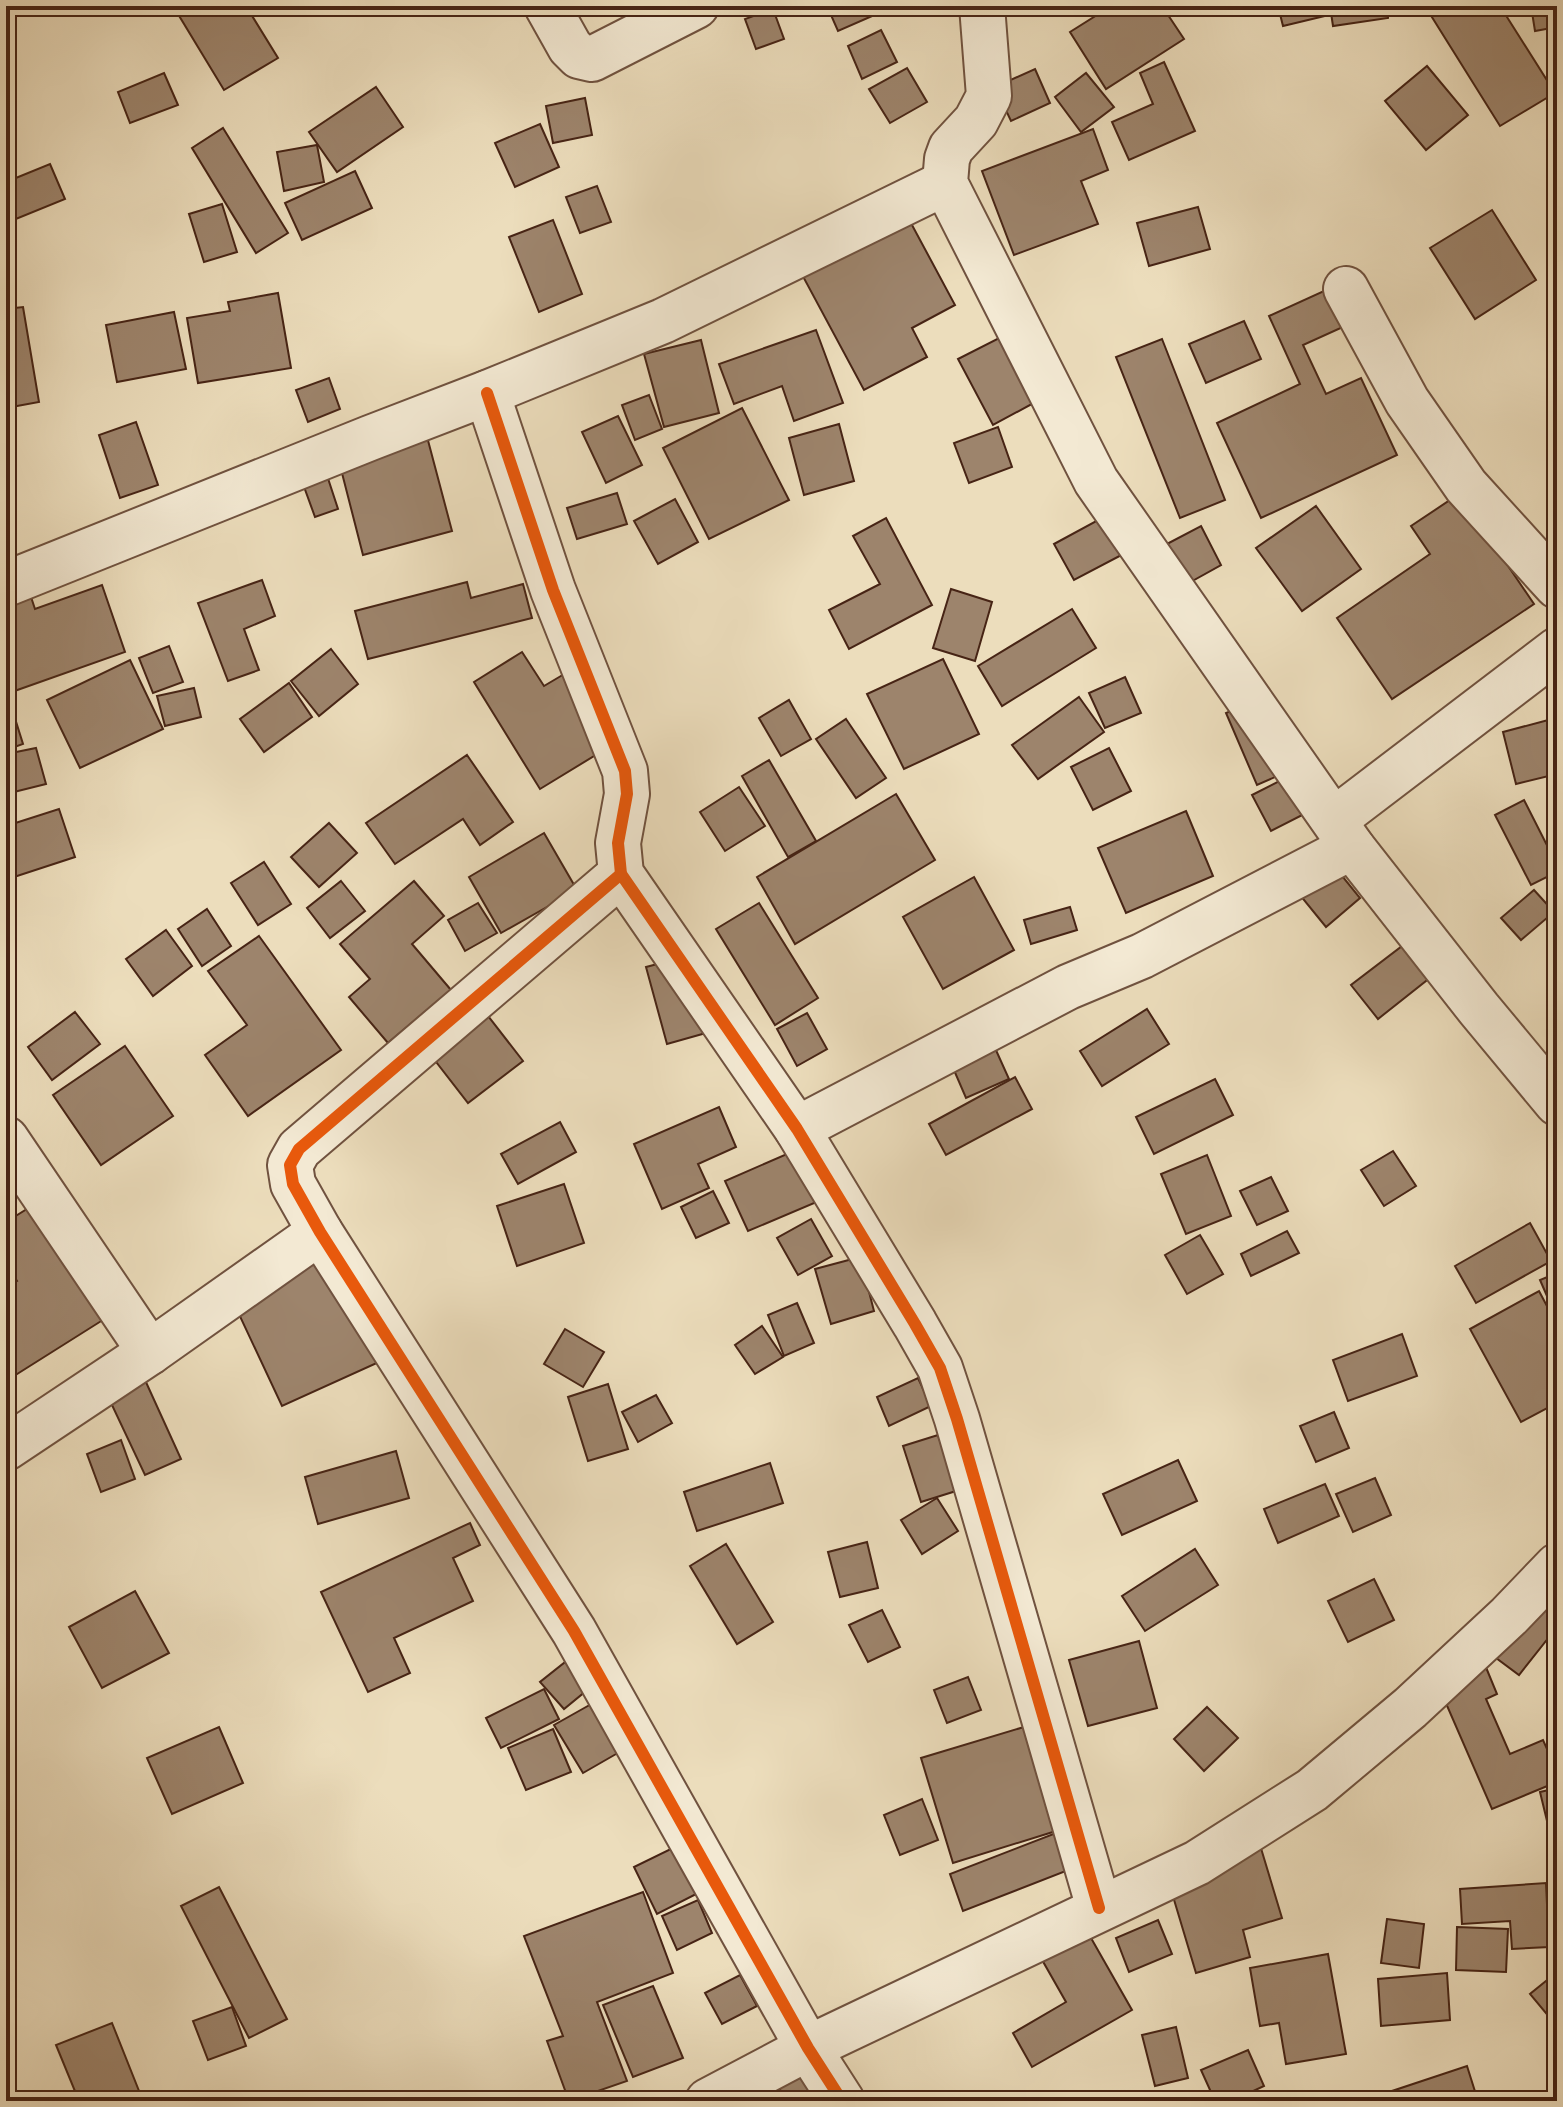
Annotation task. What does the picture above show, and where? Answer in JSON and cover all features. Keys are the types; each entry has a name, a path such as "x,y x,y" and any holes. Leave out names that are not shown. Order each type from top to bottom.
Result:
{"street":[{"path":"547,6 570,47 579,56 592,59 696,6"},
{"path":"982,6 989,96 976,121 951,148 945,183 1096,481 1343,834 1479,1009 1557,1103"},
{"path":"6,584 663,321 945,183"},
{"path":"1346,289 1407,401 1466,486 1557,586"},
{"path":"487,393 553,590 625,771 627,794 618,843 621,874 797,1129 940,1368 1099,1908"},
{"path":"797,1129 1068,987 1142,956 1343,834 1557,650"},
{"path":"621,874 299,1149 290,1165 293,1184 320,1232 574,1631 808,2048 842,2101"},
{"path":"6,1139 150,1352"},
{"path":"6,1448 150,1352 320,1232"},
{"path":"708,2101 808,2048 1197,1863 1312,1790 1410,1708 1509,1616 1557,1566"}],"building":[{"path":"192,6 246,6 278,58 224,90 178,14"},
{"path":"319,6 337,6 323,14"},
{"path":"827,6 895,6 838,31"},
{"path":"1106,6 1162,6 1184,39 1106,89 1070,32 1108,8"},
{"path":"1278,6 1327,6 1329,15 1283,26"},
{"path":"1330,6 1387,6 1388,18 1333,26"},
{"path":"1425,6 1500,6 1555,93 1500,126"},
{"path":"1531,6 1557,6 1557,27 1535,31"},
{"path":"773,9 784,39 756,49 745,19"},
{"path":"881,30 897,62 862,79 848,46"},
{"path":"1164,62 1195,131 1129,160 1112,122 1153,104 1140,73"},
{"path":"1427,66 1468,115 1426,150 1385,101"},
{"path":"907,68 927,102 890,123 869,89"},
{"path":"1035,69 1050,103 1011,121 995,87"},
{"path":"164,73 178,105 130,123 118,92"},
{"path":"1086,73 1114,107 1081,132 1055,97"},
{"path":"376,87 403,127 337,172 309,132"},
{"path":"585,98 592,135 553,143 546,106"},
{"path":"540,124 559,167 515,187 495,143"},
{"path":"223,128 288,233 256,253 192,148"},
{"path":"1093,129 1108,170 1081,181 1098,224 1014,255 982,171"},
{"path":"317,145 324,182 284,191 277,152"},
{"path":"50,164 65,199 6,223 6,182"},
{"path":"355,171 372,208 302,240 285,203"},
{"path":"597,186 611,222 580,233 566,197"},
{"path":"222,204 237,252 204,262 189,214"},
{"path":"1198,207 1210,249 1149,266 1137,223"},
{"path":"1492,210 1536,280 1475,319 1430,248"},
{"path":"905,212 955,305 912,328 927,357 864,390 799,269"},
{"path":"553,220 582,294 539,312 509,237"},
{"path":"1359,275 1376,312 1303,345 1326,394 1361,378 1397,455 1261,518 1217,423 1300,384 1269,316"},
{"path":"278,293 291,368 198,383 187,318 230,311 228,302"},
{"path":"23,307 39,402 6,408 6,309"},
{"path":"174,312 186,369 117,382 106,325"},
{"path":"1244,321 1261,359 1206,383 1189,344"},
{"path":"816,330 843,403 794,421 782,386 734,404 719,364"},
{"path":"1007,334 1041,399 993,425 958,359"},
{"path":"1162,339 1225,500 1180,518 1116,357"},
{"path":"701,340 719,413 664,427 644,354"},
{"path":"329,378 340,409 308,422 296,390"},
{"path":"649,395 662,429 635,440 622,405"},
{"path":"742,408 789,500 709,539 663,448"},
{"path":"421,414 452,531 363,555 333,438"},
{"path":"618,416 642,465 606,483 582,432"},
{"path":"136,422 158,485 120,498 99,435"},
{"path":"839,424 854,481 804,495 789,438"},
{"path":"998,427 1012,467 969,483 954,443"},
{"path":"320,454 338,509 315,517 295,462"},
{"path":"617,493 627,524 577,539 567,508"},
{"path":"1459,494 1534,604 1392,699 1337,618 1430,554 1411,526"},
{"path":"675,499 698,542 658,564 634,521"},
{"path":"1316,506 1361,569 1302,611 1256,548"},
{"path":"1111,513 1131,550 1074,580 1054,544"},
{"path":"886,518 932,605 849,649 829,610 880,584 853,536"},
{"path":"1201,526 1221,565 1187,584 1165,545"},
{"path":"262,580 275,616 244,629 259,670 228,681 198,603"},
{"path":"467,582 471,598 523,584 532,618 368,659 355,611"},
{"path":"102,585 125,652 6,694 6,596 28,588 35,609"},
{"path":"951,589 992,602 975,661 933,648"},
{"path":"1072,609 1096,648 1002,706 978,666"},
{"path":"169,646 183,682 153,693 139,658"},
{"path":"331,649 358,684 319,716 291,681"},
{"path":"522,652 544,686 571,670 617,742 540,789 474,682"},
{"path":"943,659 979,734 904,769 867,694"},
{"path":"130,660 163,729 80,768 47,700"},
{"path":"1125,677 1141,713 1105,728 1089,693"},
{"path":"289,683 312,717 264,752 240,719"},
{"path":"194,688 201,717 165,726 157,696"},
{"path":"1079,697 1104,732 1038,779 1012,745"},
{"path":"1260,699 1291,770 1257,785 1226,713"},
{"path":"789,700 811,739 781,756 759,718"},
{"path":"13,712 23,744 6,750 6,714"},
{"path":"846,719 886,778 856,798 816,739"},
{"path":"1552,719 1557,738 1557,774 1516,784 1503,732"},
{"path":"36,748 46,784 6,794 6,754"},
{"path":"1109,748 1131,791 1093,810 1071,767"},
{"path":"467,755 513,822 480,845 463,819 395,864 366,823"},
{"path":"769,760 816,841 788,857 742,776"},
{"path":"1297,772 1316,808 1271,831 1252,795"},
{"path":"739,787 765,826 725,851 700,812"},
{"path":"896,794 935,860 795,944 757,877"},
{"path":"1524,800 1557,865 1557,872 1531,885 1495,815"},
{"path":"59,809 75,857 11,878 6,864 6,826"},
{"path":"1186,811 1213,876 1126,913 1098,848"},
{"path":"329,823 357,853 319,887 291,857"},
{"path":"544,833 577,890 501,933 469,877"},
{"path":"1330,861 1360,898 1326,927 1295,889"},
{"path":"264,862 291,904 258,925 231,883"},
{"path":"974,877 1014,950 943,989 903,917"},
{"path":"341,881 365,911 330,938 307,908"},
{"path":"414,881 444,916 412,944 451,990 388,1043 349,997 370,979 340,944"},
{"path":"1534,890 1554,912 1521,940 1501,918"},
{"path":"478,903 497,933 465,951 448,920"},
{"path":"759,903 818,998 775,1025 716,929"},
{"path":"1070,907 1077,930 1031,944 1024,920"},
{"path":"207,909 231,946 202,966 178,929"},
{"path":"166,930 192,966 153,996 126,959"},
{"path":"259,936 341,1050 248,1116 205,1055 247,1025 208,971"},
{"path":"1410,940 1436,973 1378,1019 1351,985"},
{"path":"692,955 713,1031 667,1044 646,967"},
{"path":"471,994 523,1061 468,1103 416,1036"},
{"path":"1557,999 1557,1017 1549,1004"},
{"path":"1147,1009 1169,1044 1102,1086 1080,1051"},
{"path":"75,1012 100,1044 52,1080 28,1047"},
{"path":"807,1013 827,1049 797,1066 777,1029"},
{"path":"986,1028 1009,1079 966,1098 944,1047"},
{"path":"125,1046 173,1116 101,1165 53,1095"},
{"path":"1015,1077 1032,1109 946,1155 929,1124"},
{"path":"1215,1079 1233,1115 1154,1154 1136,1117"},
{"path":"719,1107 736,1147 698,1164 709,1188 662,1209 634,1144"},
{"path":"560,1122 576,1152 518,1184 501,1154"},
{"path":"803,1147 826,1198 748,1231 725,1181"},
{"path":"1393,1151 1416,1186 1384,1206 1361,1170"},
{"path":"1207,1155 1231,1216 1186,1234 1161,1174"},
{"path":"1271,1177 1288,1211 1257,1225 1240,1191"},
{"path":"564,1184 584,1243 517,1266 497,1206"},
{"path":"713,1191 729,1223 696,1238 681,1207"},
{"path":"48,1196 106,1318 6,1381 6,1288 17,1281 6,1264 6,1222"},
{"path":"811,1219 832,1256 798,1275 777,1238"},
{"path":"1530,1223 1551,1261 1476,1303 1455,1266"},
{"path":"1287,1231 1299,1253 1251,1276 1241,1254"},
{"path":"1200,1235 1223,1274 1187,1294 1165,1255"},
{"path":"327,1251 379,1362 282,1406 230,1295"},
{"path":"860,1257 874,1311 831,1324 815,1269"},
{"path":"1557,1273 1557,1319 1540,1280"},
{"path":"1539,1291 1557,1325 1557,1403 1521,1422 1470,1329"},
{"path":"797,1303 814,1343 784,1356 768,1315"},
{"path":"762,1326 783,1357 755,1374 735,1345"},
{"path":"565,1329 604,1352 583,1387 544,1364"},
{"path":"1402,1334 1417,1376 1348,1401 1333,1360"},
{"path":"140,1369 181,1459 145,1475 103,1386"},
{"path":"918,1378 931,1406 889,1426 877,1397"},
{"path":"608,1384 628,1449 588,1461 568,1397"},
{"path":"656,1395 672,1423 638,1442 622,1412"},
{"path":"1334,1412 1349,1448 1316,1462 1300,1426"},
{"path":"938,1435 956,1491 921,1502 903,1446"},
{"path":"121,1440 135,1479 101,1492 87,1454"},
{"path":"396,1451 409,1498 318,1524 305,1477"},
{"path":"1178,1460 1197,1501 1122,1535 1103,1494"},
{"path":"770,1463 783,1503 697,1531 684,1492"},
{"path":"1375,1478 1391,1515 1353,1532 1336,1494"},
{"path":"1325,1484 1339,1516 1278,1543 1264,1509"},
{"path":"937,1498 958,1531 922,1554 901,1520"},
{"path":"470,1523 480,1545 453,1558 473,1601 394,1638 410,1673 368,1692 321,1592"},
{"path":"867,1542 878,1588 840,1597 828,1552"},
{"path":"726,1544 773,1622 737,1644 690,1566"},
{"path":"1195,1549 1218,1585 1145,1631 1122,1596"},
{"path":"1374,1579 1394,1620 1348,1642 1328,1601"},
{"path":"135,1591 169,1653 102,1688 69,1627"},
{"path":"1557,1596 1557,1627 1519,1675 1488,1652"},
{"path":"882,1610 900,1647 868,1662 849,1625"},
{"path":"1139,1641 1157,1708 1088,1726 1069,1660"},
{"path":"569,1659 592,1686 564,1709 540,1682"},
{"path":"1485,1665 1497,1694 1486,1699 1510,1754 1543,1740 1557,1771 1557,1782 1492,1809 1438,1685"},
{"path":"1557,1676 1557,1715 1550,1678"},
{"path":"968,1677 981,1710 947,1723 934,1690"},
{"path":"544,1689 559,1719 501,1748 486,1718"},
{"path":"602,1698 630,1746 583,1773 554,1725"},
{"path":"1207,1707 1238,1738 1204,1771 1174,1739"},
{"path":"219,1727 243,1783 172,1814 147,1758"},
{"path":"1024,1727 1056,1831 953,1863 921,1758"},
{"path":"553,1729 571,1772 526,1790 508,1748"},
{"path":"1557,1788 1557,1854 1555,1854 1540,1792"},
{"path":"922,1799 938,1840 900,1855 884,1815"},
{"path":"1056,1833 1071,1869 963,1911 950,1874"},
{"path":"685,1842 708,1888 657,1914 634,1867"},
{"path":"1260,1845 1282,1918 1243,1930 1250,1957 1196,1973 1166,1873"},
{"path":"1546,1883 1549,1947 1512,1949 1510,1921 1462,1924 1460,1889"},
{"path":"219,1887 287,2019 249,2038 181,1906"},
{"path":"643,1892 673,1973 597,2002 627,2081 569,2101 547,2041 563,2036 524,1936"},
{"path":"698,1900 712,1933 677,1950 662,1916"},
{"path":"1387,1919 1424,1924 1419,1968 1381,1963"},
{"path":"1158,1920 1172,1954 1129,1972 1116,1938"},
{"path":"1457,1927 1508,1929 1506,1972 1456,1970"},
{"path":"1087,1931 1132,2010 1032,2067 1013,2033 1066,2002 1041,1958"},
{"path":"1328,1954 1346,2054 1286,2064 1279,2023 1260,2026 1250,1968"},
{"path":"1557,1972 1557,2023 1555,2024 1530,1994"},
{"path":"1447,1973 1450,2020 1381,2026 1378,1979"},
{"path":"740,1975 757,2006 722,2024 705,1993"},
{"path":"653,1986 683,2058 633,2077 603,2005"},
{"path":"232,2007 246,2046 208,2060 193,2021"},
{"path":"112,2023 143,2101 79,2101 56,2045"},
{"path":"1176,2027 1188,2078 1155,2086 1142,2035"},
{"path":"1248,2050 1264,2086 1232,2101 1215,2101 1201,2070"},
{"path":"792,2054 821,2101 787,2101 768,2070"},
{"path":"1467,2066 1478,2101 1392,2101 1389,2092"},
{"path":"1557,2085 1557,2101 1531,2101"},
{"path":"177,2095 180,2101 161,2101"}],"cycle path":[{"path":"487,393 553,590 625,771 627,794 618,843 621,874 797,1129 940,1368 1099,1908"},
{"path":"621,874 299,1149 290,1165 293,1184 320,1232 574,1631 808,2048 842,2101"}]}
